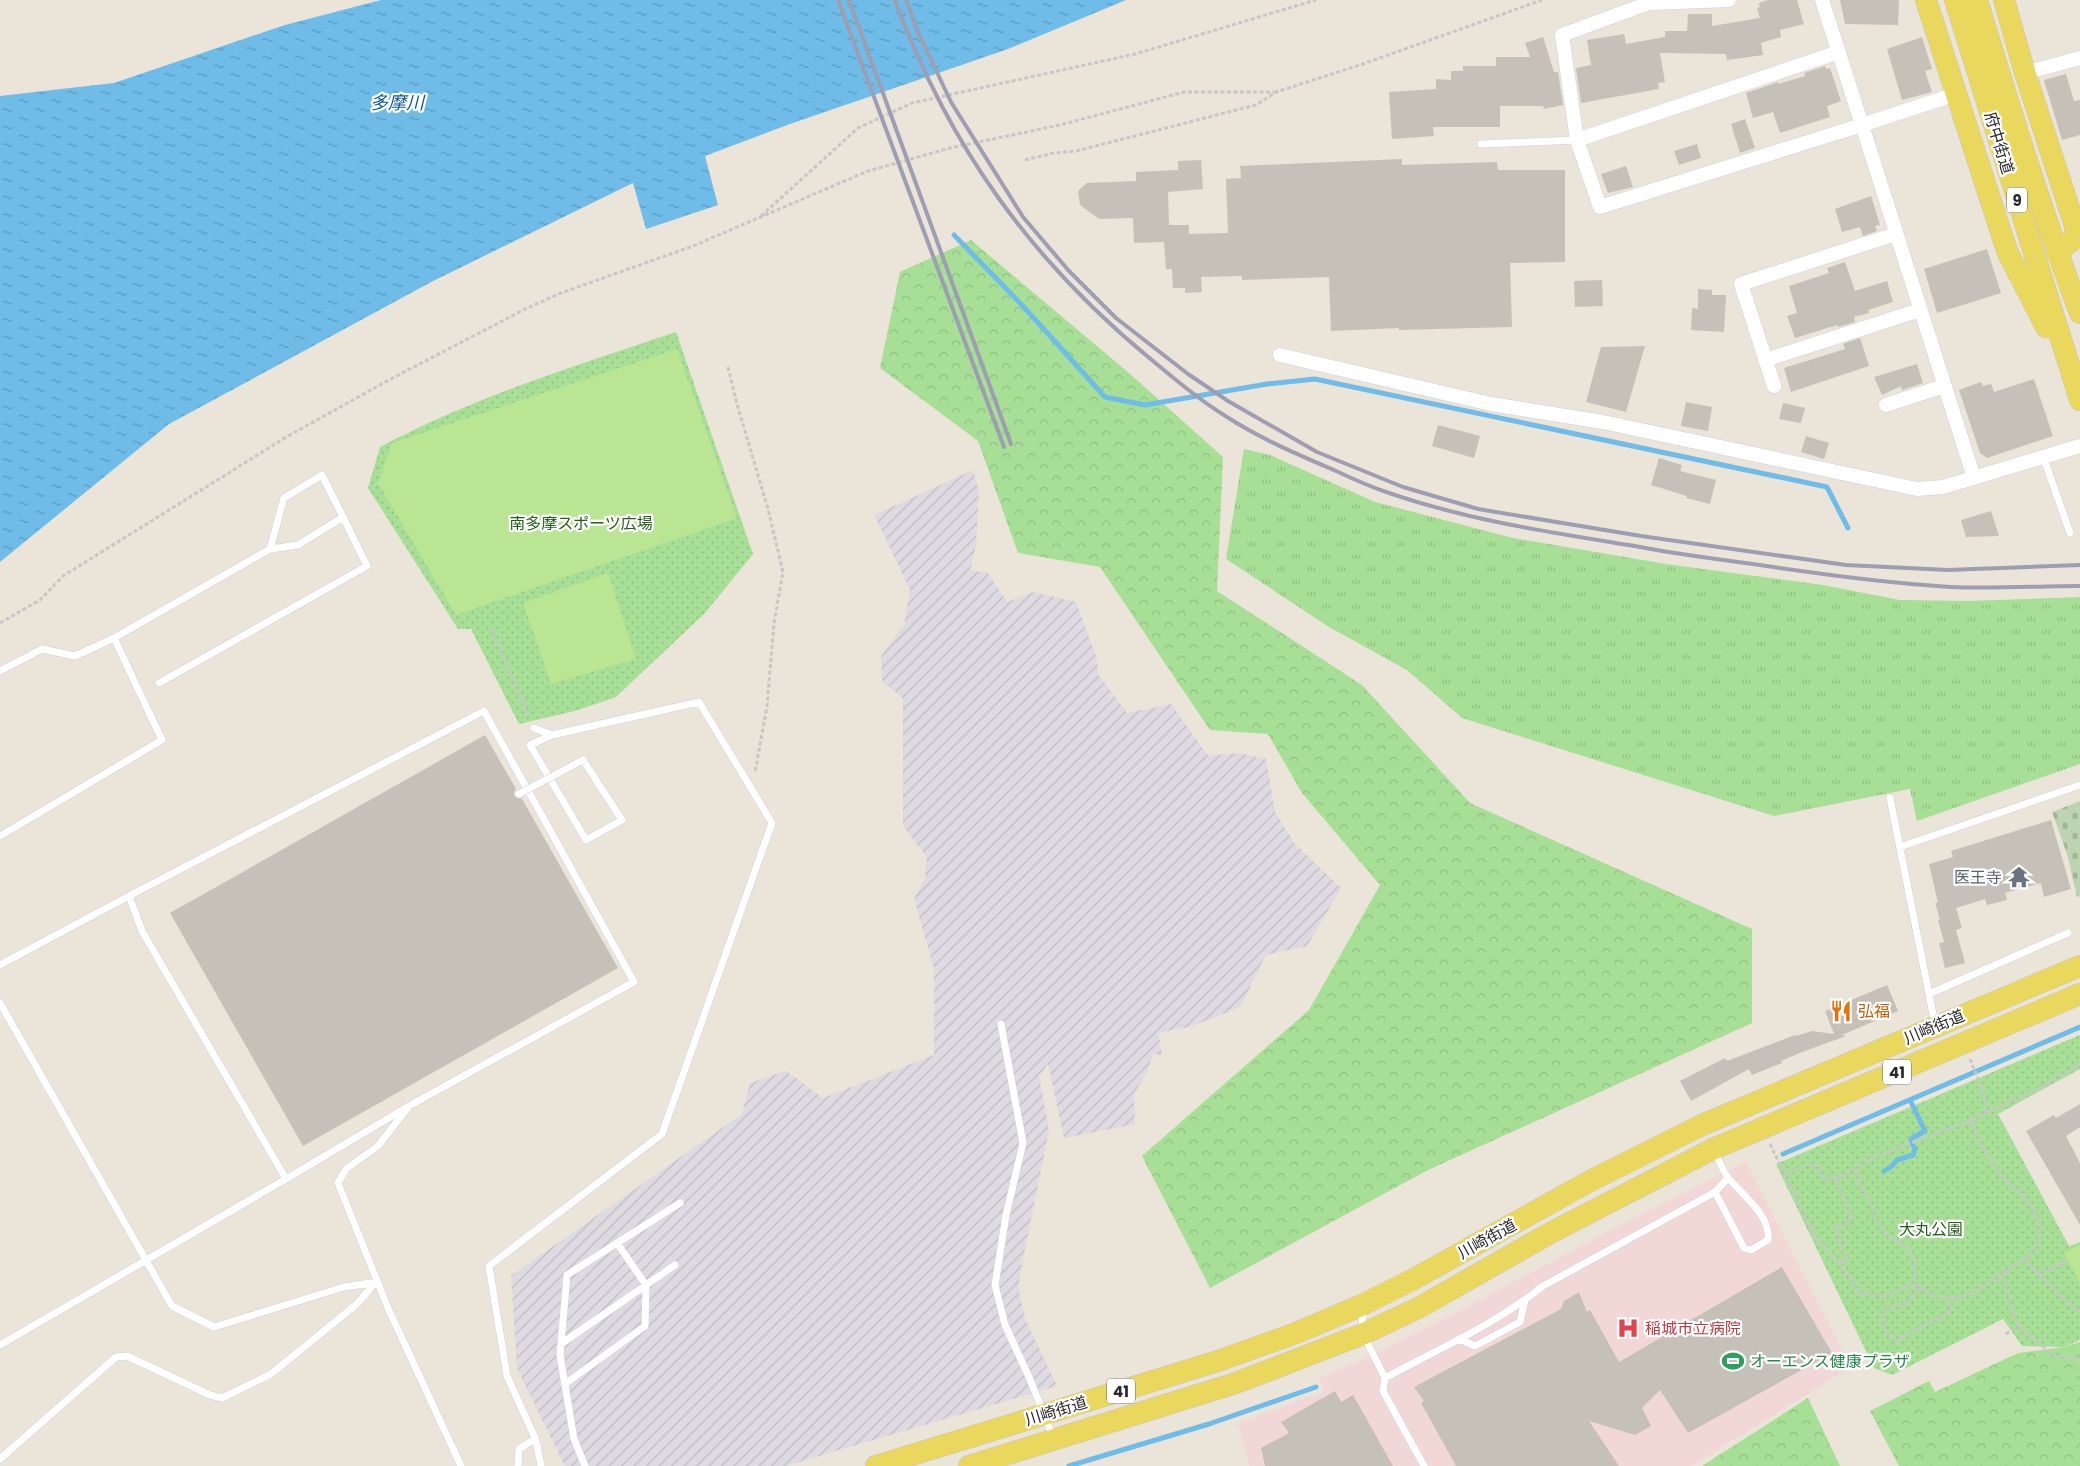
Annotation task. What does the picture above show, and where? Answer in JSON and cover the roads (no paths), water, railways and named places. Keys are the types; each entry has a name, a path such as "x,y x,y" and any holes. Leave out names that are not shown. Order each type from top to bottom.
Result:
{"main road":[{"path":"1926,0 2007,251 2070,374"},
{"name":"府中街道","path":"1955,0 2070,374 2080,400"},
{"name":"府中街道","path":"1978,0 2019,139 2057,252 2080,313"},
{"path":"2004,0 2025,73 2075,226 2075,238 2057,252"},
{"name":"川崎街道","path":"876,1466 1218,1361 1296,1333 1362,1305 1412,1280 1590,1181 1702,1125 2080,966"},
{"name":"川崎街道","path":"968,1466 1236,1384 1283,1367 1362,1334 1420,1307 1552,1232 1713,1149 2080,994"},
{"path":"1936,1026 1946,1051"},
{"path":"1702,1125 1713,1149"}],"street":[{"path":"1729,0 1649,3 1562,35 1577,140 1600,207 1956,94"},
{"path":"1822,0 1974,478"},
{"path":"1577,140 1839,52"},
{"path":"2025,73 2080,58"},
{"path":"1774,386 1741,284 1896,234"},
{"path":"1765,360 1920,310"},
{"path":"1280,355 1491,404 1603,422 1917,490 1943,487 2080,446"},
{"path":"1886,405 1944,386"}],"lane":[{"path":"1481,144 1577,140"},
{"path":"2043,456 2070,533"},
{"path":"159,683 367,566 322,475 284,498 270,550"},
{"path":"0,671 42,649 75,656 114,638 270,550 298,545 343,517"},
{"path":"0,836 162,740 114,638"},
{"path":"519,794 583,760 622,820 586,840 530,745 552,735 699,702 772,823 662,1134 488,1266 507,1376 536,1440 541,1466"},
{"path":"0,965 484,711 634,982 409,1106 0,1345"},
{"path":"534,728 552,735"},
{"path":"1900,847 2080,785"},
{"path":"1890,798 1936,1026"},
{"path":"129,896 142,931 286,1179"},
{"path":"1929,994 2068,933"},
{"path":"0,1003 172,1306 214,1327 344,1287 377,1282"},
{"path":"1001,1024 1023,1143 1006,1215 995,1284 1005,1325 1030,1377 1053,1440"},
{"path":"409,1106 378,1146 346,1169 338,1183 377,1282 461,1466"},
{"path":"1713,1149 1728,1178 1753,1203 1769,1231 1768,1240 1751,1250 1744,1248 1715,1192"},
{"path":"1385,1378 1459,1339 1525,1300 1543,1286 1715,1192 1728,1178"},
{"path":"585,1466 574,1439 560,1354 567,1275 680,1202"},
{"path":"565,1384 644,1326 646,1285 617,1243"},
{"path":"561,1344 676,1265"},
{"path":"0,1459 116,1357 127,1356 210,1395 222,1398 271,1374 356,1304 377,1282"},
{"path":"1459,1339 1475,1346 1520,1322 1525,1300"},
{"path":"1362,1305 1362,1334 1385,1378 1383,1391 1424,1466"},
{"path":"518,1466 519,1449 536,1440"}],"water":[{"name":"多摩川","path":"381,0 1126,0 1008,49 787,125 705,156 718,205 646,229 633,183 433,281 169,424 0,562 0,96 114,83 285,25"}],"waterway":[{"path":"954,235 1022,305 1105,397 1145,405 1267,384 1315,379 1827,487 1848,528"},
{"path":"1783,1154 2080,1027"},
{"path":"1884,1171 1897,1160 1913,1155 1915,1149 1911,1141 1912,1138 1925,1131 1910,1100"},
{"path":"1069,1466 1209,1424 1316,1387"}],"railway":[{"path":"838,0 1004,447"},
{"path":"849,0 1011,444"},
{"path":"895,0 917,54 941,104 968,153 1032,242 1069,284 1109,323 1153,361 1208,404 1267,440 1355,480 1389,493 1482,519 1545,531 1696,556 1877,581 1967,588 2080,586"},
{"path":"906,0 918,32 951,102 1023,217 1069,271 1116,318 1188,374 1228,401 1317,452 1403,487 1478,509 1641,536 1846,565 1948,570 2080,565"}],"place":[{"name":"医王寺","path":"2019,877"},
{"name":"弘福","path":"1841,1011"},
{"name":"稲城市立病院","path":"1628,1328"},
{"name":"オーエンス健康プラザ","path":"1733,1361"}],"park label":[{"name":"南多摩スポーツ広場","path":"581,523"},
{"name":"大丸公園","path":"1931,1229"}]}
